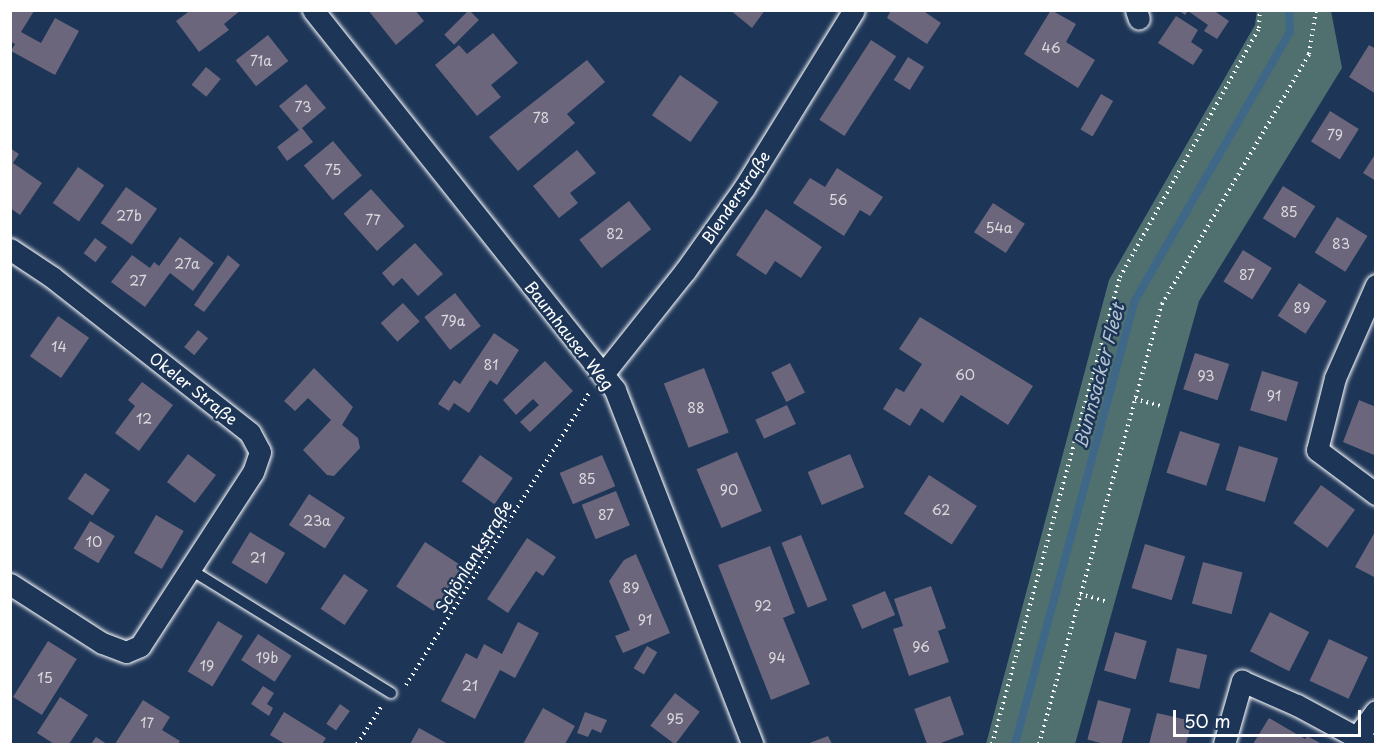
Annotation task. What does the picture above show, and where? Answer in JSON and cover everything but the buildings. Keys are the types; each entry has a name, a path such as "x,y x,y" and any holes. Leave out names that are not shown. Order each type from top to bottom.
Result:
{"street":[{"name":"Baumhauser Weg","path":"313,10 615,390 752,744"},
{"name":"Blenderstraße","path":"603,374 685,271 744,188 854,10"},
{"name":"Okeler Straße","path":"10,249 52,277 250,433 260,452 253,472 146,640 126,652 102,643 10,584"},
{"path":"1376,285 1335,378 1317,450 1376,494"},
{"path":"1224,744 1242,681 1363,741 1376,711"}],"lane":[{"path":"191,570 391,693"}],"path":[{"path":"992,744 1120,277 1259,28 1260,10"},
{"path":"1039,744 1162,304 1309,54 1316,10"},
{"name":"Schönlankstraße","path":"357,744 391,693 407,685 603,374"},
{"path":"1136,399 1162,406"},
{"path":"1080,594 1108,602"}],"green space":[{"path":"1257,10 1331,11 1342,68 1199,301 1075,744 986,744 1109,280 1255,25"}],"waterway":[{"name":"Bunnsacker Fleet","path":"1015,744 1134,302 1290,32 1289,10"}]}
